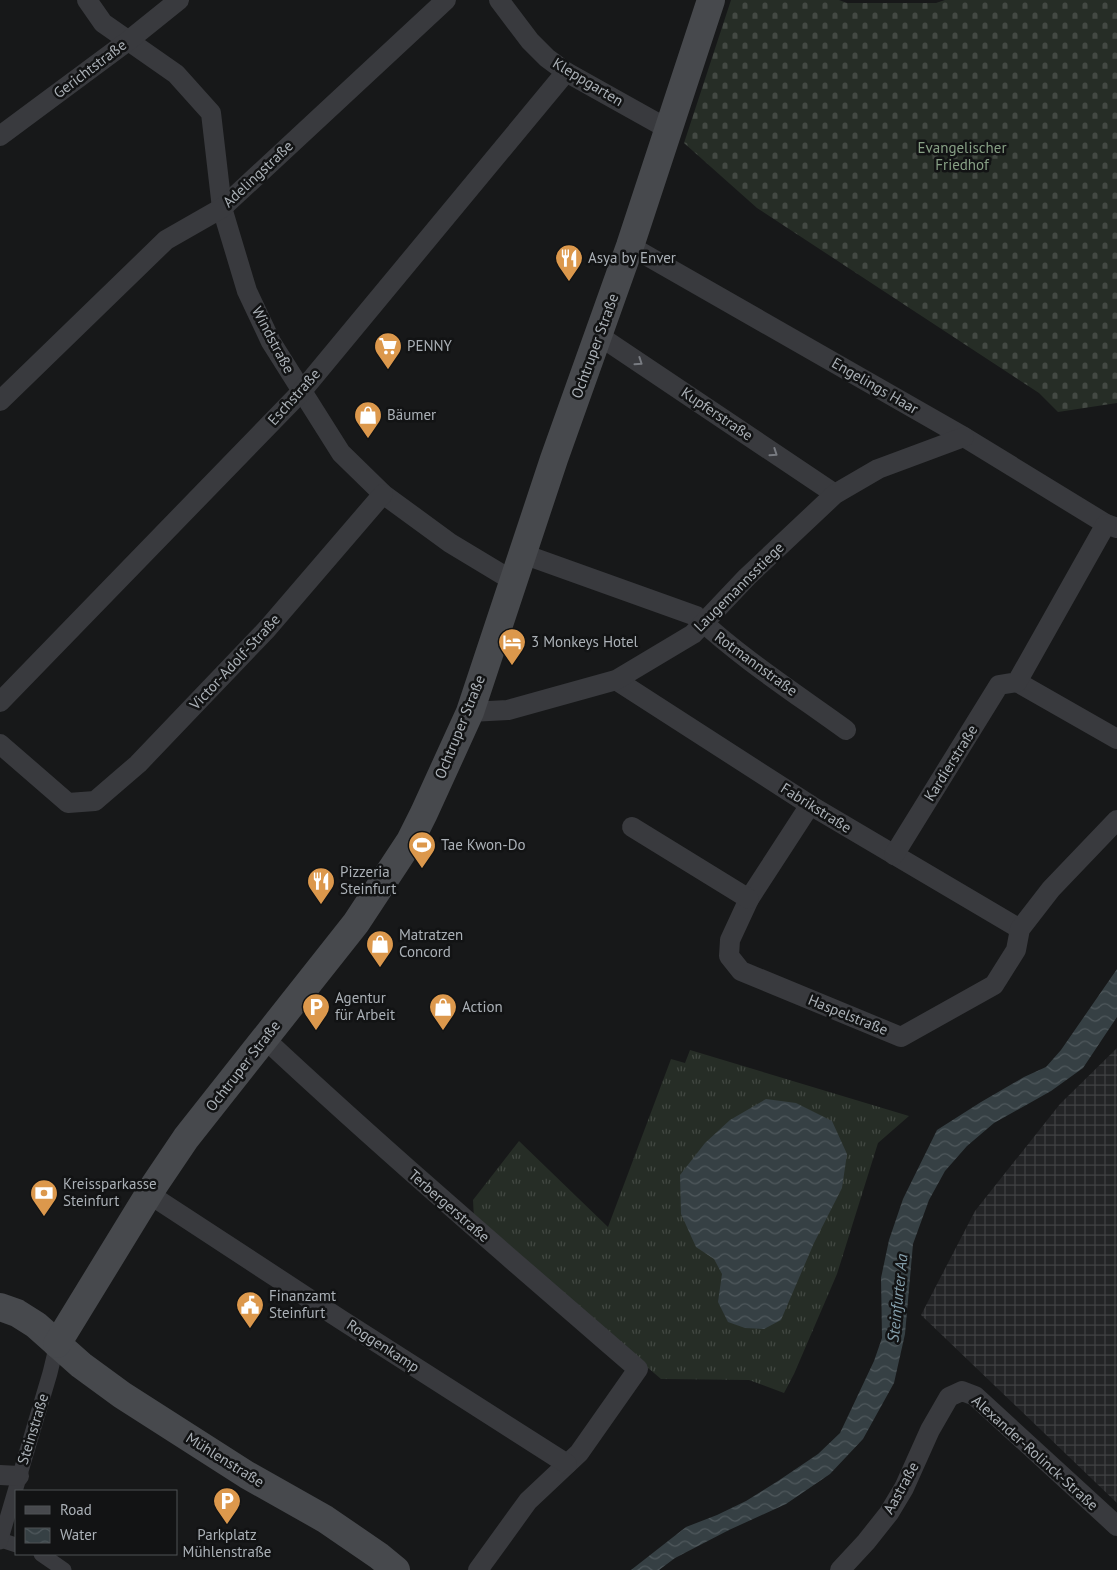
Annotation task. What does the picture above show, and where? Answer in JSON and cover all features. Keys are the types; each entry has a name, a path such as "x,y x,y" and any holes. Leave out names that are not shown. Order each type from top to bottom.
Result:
{"main road":[{"name":"Ochtruper Straße","path":"57,1344 149,1194 186,1138 356,923 410,841 470,712 554,459 630,246 711,0"},
{"name":"Mühlenstraße","path":"0,1307 18,1313 36,1325 81,1365 122,1395 247,1475 325,1519 396,1570"}],"street":[{"name":"Windstraße","path":"86,0 103,24 176,74 211,113 222,208 247,291 271,342 341,453 383,494 450,543 513,581"},
{"name":"Gerichtstraße","path":"0,136 128,41 179,0"},
{"name":"Adelingstraße","path":"0,401 166,240 222,208 446,0"},
{"name":"Kleppgarten","path":"499,0 530,41 547,58 566,72 668,129"},
{"name":"Eschstraße","path":"0,702 301,392 566,72"},
{"name":"Engelings Haar","path":"630,246 964,436 1111,526"},
{"name":"Kupferstraße","path":"598,335 835,494"},
{"name":"Laugemannsstiege","path":"470,712 508,710 616,680 693,634 747,577 835,494 878,469 964,436"},
{"name":"Victor-Adolf-Straße","path":"0,744 68,803 94,801 138,764 268,629 383,494"},
{"path":"1111,526 1016,682 1117,739"},
{"name":"Rotmannstraße","path":"523,554 696,616 710,630 846,730"},
{"name":"Fabrikstraße","path":"616,680 810,805 1020,929"},
{"name":"Kardierstraße","path":"894,855 999,686 1016,682"},
{"name":"Haspelstraße","path":"810,805 749,899 730,940 729,956 741,971 901,1036 994,985 1016,950 1020,929"},
{"path":"1020,929 1051,889 1117,820"},
{"path":"632,826 749,899"},
{"name":"Terbergerstraße","path":"265,1039 345,1114 453,1210 638,1369 580,1452 567,1464"},
{"name":"Roggenkamp","path":"149,1194 567,1464"},
{"name":"Steinstraße","path":"0,1541 9,1476 50,1373 57,1344"},
{"name":"Alexander-Rolinck-Straße","path":"948,1397 962,1391 975,1396 1117,1526"},
{"name":"Aastraße","path":"840,1570 889,1513 904,1488 930,1430 948,1397"},
{"path":"478,1570 528,1501 567,1464"},
{"path":"0,1541 15,1545"},
{"path":"43,1555 64,1570"}],"shaded area":[{"path":"1117,1048 1117,1503 921,1315 975,1211 1060,1104"}],"green space":[{"name":"Evangelischer Friedhof","path":"731,0 839,0 847,3 936,3 945,0 1117,0 1117,403 1058,412 1039,393 757,208 684,143"},
{"path":"690,1050 909,1116 878,1143 837,1274 784,1393 749,1380 661,1379 474,1219 473,1200 519,1141 608,1227 671,1059 685,1063"}],"water":[{"name":"Steinfurter Aa","path":"1117,969 1117,1017 1083,1068 1051,1091 994,1123 967,1146 945,1171 929,1200 913,1244 905,1334 894,1383 863,1439 830,1474 786,1504 729,1530 675,1558 659,1570 631,1570 686,1527 746,1501 778,1481 818,1454 840,1433 874,1361 882,1338 881,1278 889,1240 903,1199 937,1130 1024,1077 1046,1067 1061,1050"},
{"path":"766,1099 796,1103 832,1121 847,1154 842,1188 814,1243 781,1320 764,1329 745,1328 728,1322 718,1302 722,1274 714,1259 696,1247 681,1214 680,1175 705,1143 730,1120"}],"place":[{"name":"Asya by Enver","path":"569,282"},
{"name":"PENNY","path":"388,370"},
{"name":"Bäumer","path":"368,439"},
{"name":"3 Monkeys Hotel","path":"512,666"},
{"name":"Tae Kwon-Do","path":"422,869"},
{"name":"Pizzeria Steinfurt","path":"321,905"},
{"name":"Matratzen Concord","path":"380,968"},
{"name":"Agentur für Arbeit","path":"316,1031"},
{"name":"Action","path":"443,1031"},
{"name":"Kreissparkasse Steinfurt","path":"44,1217"},
{"name":"Finanzamt Steinfurt","path":"250,1329"},
{"name":"Parkplatz Mühlenstraße","path":"227,1525"}]}
